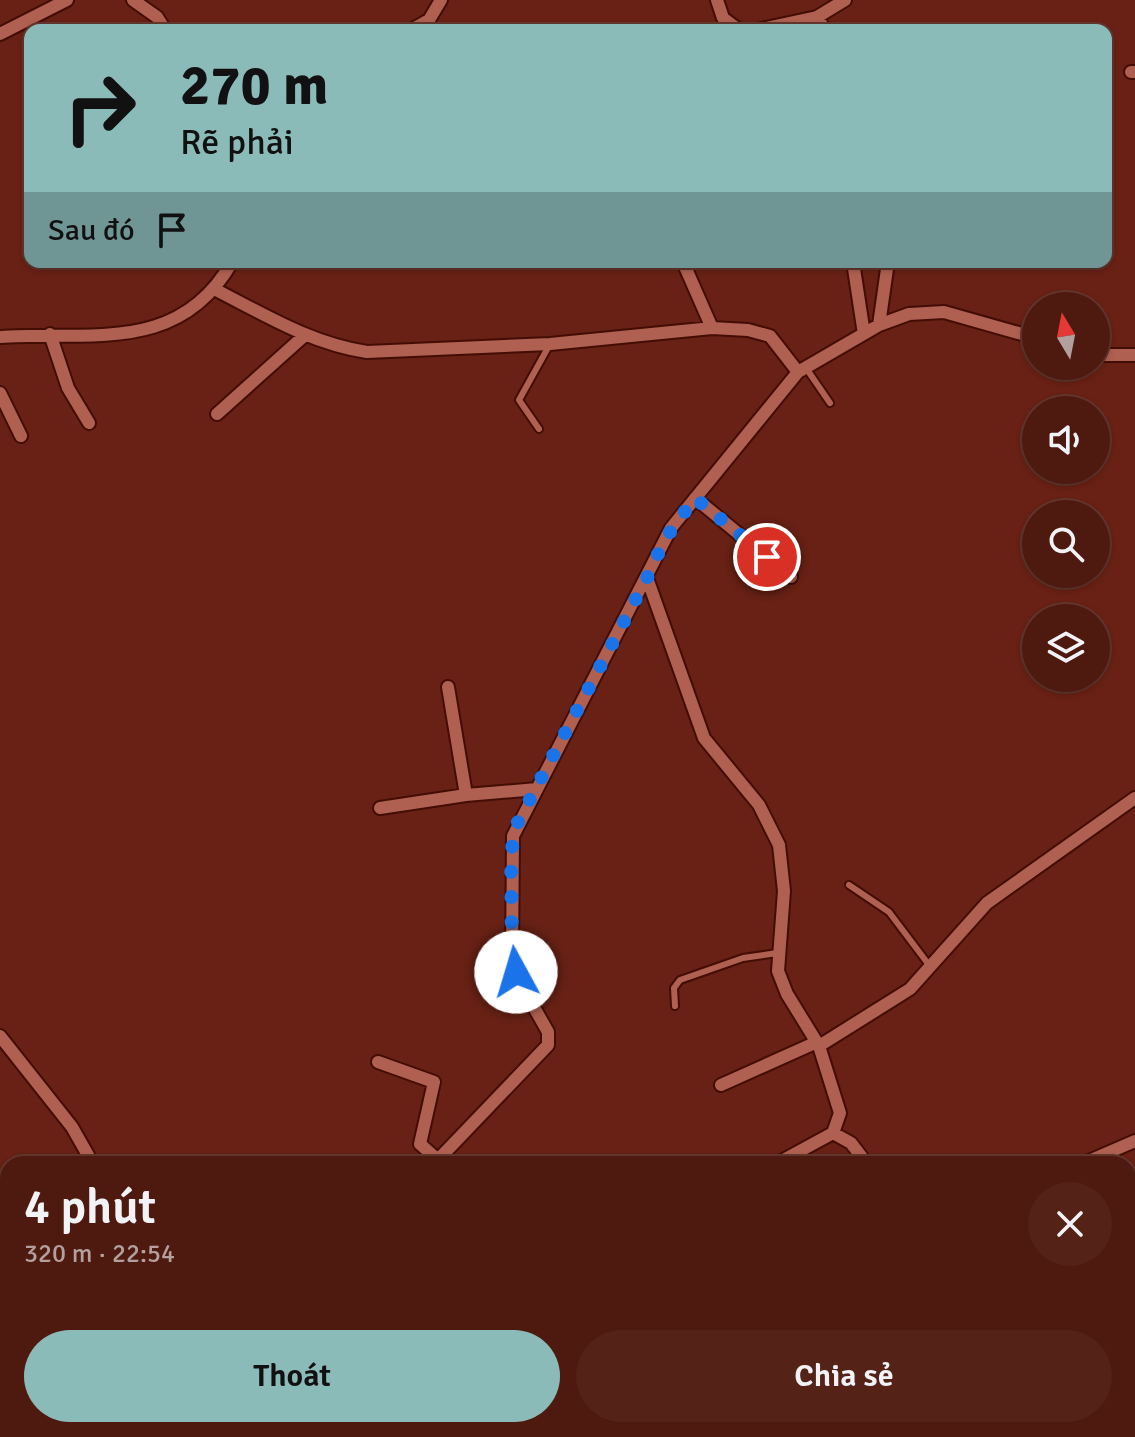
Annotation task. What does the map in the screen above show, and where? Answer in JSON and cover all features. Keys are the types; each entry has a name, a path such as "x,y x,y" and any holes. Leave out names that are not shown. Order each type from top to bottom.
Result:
{"street":[{"path":"0,34 67,0"},
{"path":"133,0 157,17 161,24"},
{"path":"422,24 429,20 441,0"},
{"path":"717,0 723,18 731,24"},
{"path":"822,24 845,0"},
{"path":"0,337 50,334 110,336 150,329 185,313 216,290 229,268"},
{"path":"686,268 712,328"},
{"path":"854,268 864,334"},
{"path":"879,325 887,268"},
{"path":"216,290 305,335 367,352 550,344 712,328 748,330 770,336 802,370"},
{"path":"442,1156 548,1045 548,1032 522,986 512,957 513,836 665,539 695,498 802,370 879,325 909,314 944,312 1022,334"},
{"path":"50,334 68,388 89,423"},
{"path":"217,414 305,335"},
{"path":"1110,355 1135,355"},
{"path":"0,393 21,436"},
{"path":"695,498 791,577"},
{"path":"647,578 704,738 759,805 779,845 784,891 777,953 781,982 818,1044 840,1113 833,1133 791,1156"},
{"path":"448,687 466,795"},
{"path":"380,808 466,795 537,789"},
{"path":"721,1085 818,1044 899,997 1002,890 1135,798"},
{"path":"0,1037 72,1127 88,1156"},
{"path":"378,1062 434,1082 420,1144 431,1156"},
{"path":"833,1133 851,1143 861,1156"},
{"path":"1100,1156 1135,1141"}],"lane":[{"path":"539,429 519,400 550,344"},
{"path":"802,370 830,403"},
{"path":"849,885 889,912 929,965"},
{"path":"675,1006 674,988 680,980 743,958 777,953"}],"route":[{"path":"516,972 512,957 513,836 671,528 695,498 767,557"}]}
